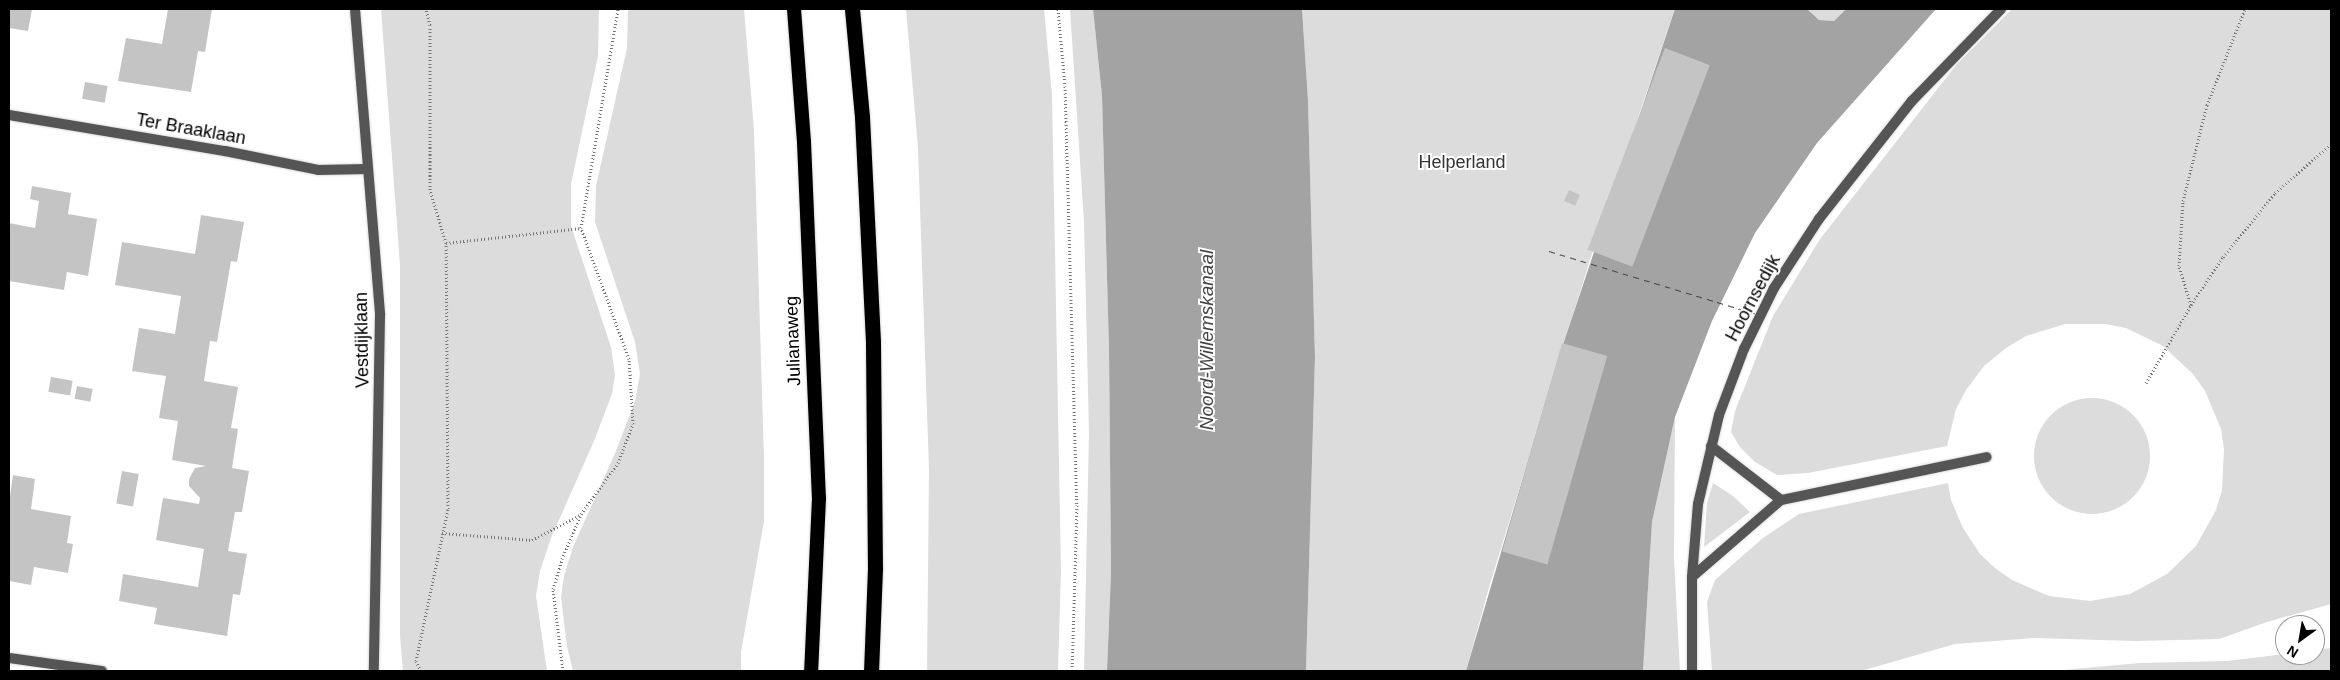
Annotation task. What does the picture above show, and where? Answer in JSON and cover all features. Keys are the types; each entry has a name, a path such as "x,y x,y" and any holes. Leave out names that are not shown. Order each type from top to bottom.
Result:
{"highway":[{"name":"Julianaweg","path":"794,9 804,142 819,498 811,671"},
{"path":"852,9 862,117 873,343 876,568 871,671"}],"street":[{"name":"Vestdijklaan","path":"355,9 380,315 374,671"},
{"name":"Hoornsedijk","path":"1692,671 1692,577 1698,504 1711,446 1729,384 1744,349 1789,263 1819,219 1912,101 2000,9"},
{"name":"Ter Braaklaan","path":"9,115 225,151 318,170 368,169"},
{"path":"1711,446 1781,500"},
{"path":"1692,577 1781,500 1987,456"},
{"path":"9,658 102,671"}],"path":[{"path":"421,671 416,661 448,509 446,243 430,190 430,25 426,9"},
{"path":"563,671 553,589 562,559 581,514 618,464 632,424 629,359 581,228 618,9"},
{"path":"1058,9 1065,86 1077,505 1072,671"},
{"path":"2191,305 2179,266 2183,201 2207,105 2245,9"},
{"path":"2146,383 2191,305 2223,257 2275,193 2331,144"},
{"path":"446,243 581,228"},
{"path":"442,533 532,540 581,514"}],"green space":[{"path":"381,9 599,9 598,56 571,184 571,226 611,347 615,375 612,394 594,441 551,538 540,571 536,596 547,671 403,671 400,636 400,265"},
{"path":"628,9 744,9 754,130 764,458 764,521 741,652 741,671 573,671 567,647 561,597 564,576 573,547 616,451 635,401 640,374 635,342 595,222 596,186 627,48"},
{"path":"906,9 1044,9 1052,95 1061,570 1058,671 927,671 929,470 918,148"},
{"path":"1070,9 1093,9 1102,96 1109,350 1111,572 1107,671 1084,671 1089,433 1084,222"},
{"name":"Helperland","path":"1302,9 1675,9 1593,250 1490,584 1466,671 1306,671 1315,357 1308,100"},
{"path":"1807,9 1846,9 1834,21 1819,20"},
{"path":"2012,9 2331,9 2331,604 2292,615 2275,615 2275,620 2219,639 2135,641 2034,638 1955,644 1861,671 1712,671 1707,602 1715,580 1763,538 1799,514 1948,483 1951,500 1963,528 1980,554 1995,568 2012,580 2049,596 2090,601 2130,594 2167,574 2196,546 2216,510 2222,490 2224,449 2221,429 2205,391 2193,374 2163,346 2126,328 2106,324 2065,324 2026,336 2006,348 1984,366 1966,390 1956,409 1947,446 1808,473 1777,475 1755,462 1740,447 1731,432 1735,411 1773,316 1820,239 1957,64"},
{"path":"2092,398 2114,402 2133,415 2146,434 2150,456 2146,478 2133,497 2114,510 2092,514 2070,510 2051,497 2038,478 2034,456 2038,434 2051,415 2070,402"},
{"path":"1675,417 1674,558 1680,671 1643,671 1652,522"},
{"path":"1713,483 1733,496 1750,512 1704,547 1707,503"},
{"path":"2331,648 2331,671 2052,671 2140,663 2227,661 2275,655 2275,665 2325,665 2325,649"}],"water":[{"name":"Noord-Willemskanaal","path":"1093,9 1302,9 1308,100 1315,357 1306,671 1107,671 1111,572 1109,350 1102,96"},
{"path":"1675,9 1807,9 1819,20 1834,21 1846,9 1936,9 1817,143 1755,233 1712,321 1675,417 1652,522 1643,671 1466,671 1555,369"}],"building":[{"path":"9,9 32,9 28,31 9,28"},
{"path":"168,9 212,9 205,52 198,51 191,92 118,81 126,38 162,44"},
{"path":"1665,48 1710,65 1632,267 1588,250"},
{"path":"85,82 108,86 105,103 82,99"},
{"path":"32,186 71,193 68,214 97,219 88,276 67,272 64,290 9,281 9,223 35,228 39,201 30,199"},
{"path":"1569,190 1580,195 1575,206 1564,201"},
{"path":"201,215 244,222 237,262 231,261 217,342 210,341 204,381 238,387 231,428 238,429 232,468 249,471 242,512 235,512 228,551 247,554 240,595 233,594 227,636 154,624 157,608 119,601 123,574 198,587 204,549 156,540 163,498 199,504 200,498 189,486 189,479 195,468 206,466 172,460 178,421 159,418 166,376 132,371 139,328 175,334 181,296 115,285 122,242 195,254"},
{"path":"1562,343 1607,356 1547,565 1502,552"},
{"path":"51,377 73,381 70,396 48,392"},
{"path":"77,386 93,389 90,402 75,399"},
{"path":"122,471 139,474 133,506 116,503"},
{"path":"13,475 35,479 31,509 71,516 67,543 73,544 68,573 34,567 31,585 9,581 9,503"}],"ferry route":[{"path":"1549,251 1757,314"}]}
